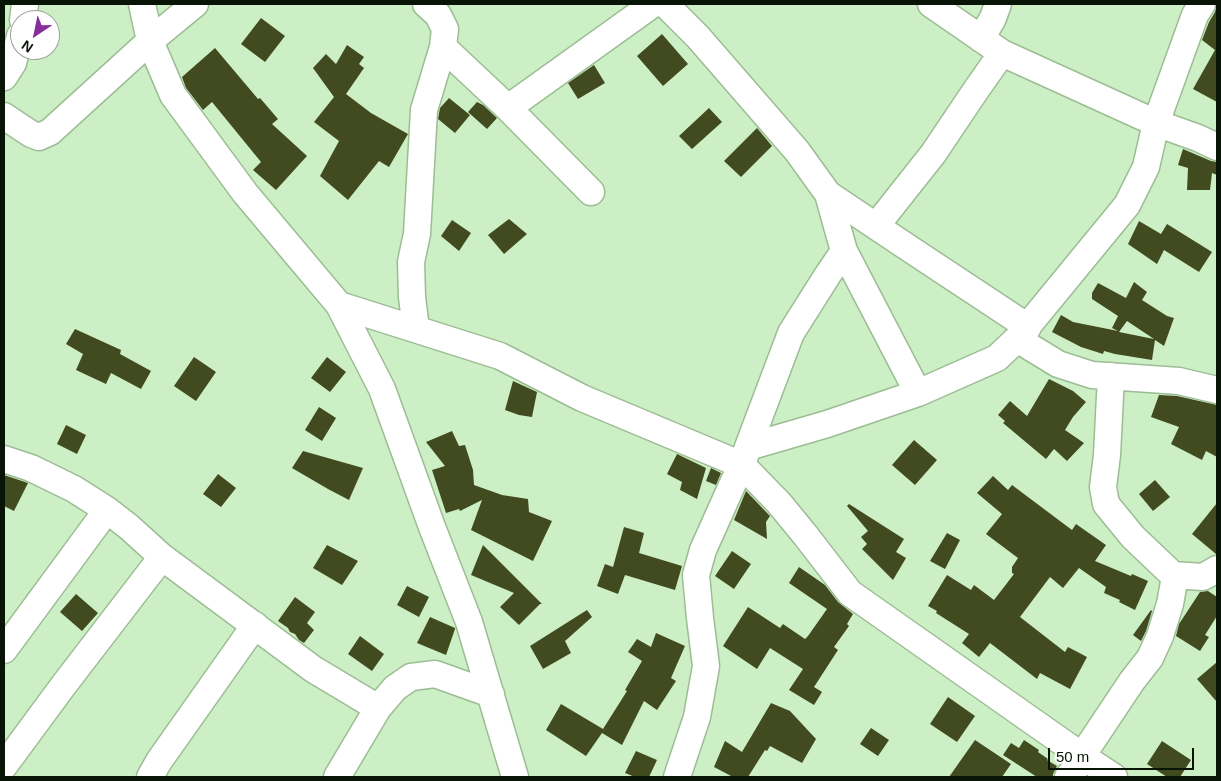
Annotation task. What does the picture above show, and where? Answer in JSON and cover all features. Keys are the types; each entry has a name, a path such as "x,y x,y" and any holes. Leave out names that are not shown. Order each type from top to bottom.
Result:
{"street":[{"path":"142,4 150,41 173,95 245,193 339,306 382,388 432,527 469,622 516,777"},
{"path":"4,116 31,134 39,137 50,132 150,41 195,4"},
{"path":"416,329 412,298 412,262 417,234 424,110 443,47 445,28 438,16 426,4"},
{"path":"508,108 653,4"},
{"path":"665,4 698,37 797,151 828,194 844,250 918,393"},
{"path":"931,4 992,46 1156,124 1198,138 1217,147"},
{"path":"876,226 933,154 976,90 992,46 992,18 998,4"},
{"path":"745,456 827,424 918,393 998,358 1023,333 1127,205 1146,167 1156,124 1196,15 1202,4"},
{"path":"443,47 508,108 591,192"},
{"path":"4,77 14,60"},
{"path":"828,194 876,226 1023,333 1058,364 1092,375 1179,382 1217,390"},
{"path":"677,777 697,717 706,666 696,575 703,550 745,456 791,333 844,250"},
{"path":"339,306 500,356 582,398 745,456 779,503 850,593 1075,767 1114,777"},
{"path":"1075,767 1132,681 1150,658 1160,636 1170,604 1174,582 1173,575 1133,537 1106,504 1103,487 1107,455 1111,376"},
{"path":"4,459 31,468 74,489 107,510 162,557 313,668 378,708"},
{"path":"4,650 107,510"},
{"path":"4,766 162,557"},
{"path":"1173,575 1203,577 1217,570"},
{"path":"150,777 159,761 255,625"},
{"path":"337,777 378,708 395,688 411,677 435,674 491,694"}],"building":[{"path":"1217,4 1217,102 1193,89 1215,50 1202,40"},
{"path":"261,18 285,36 265,62 241,44"},
{"path":"662,34 688,64 663,86 637,56"},
{"path":"347,45 364,57 359,64 364,68 346,94 371,113 408,134 389,167 379,161 348,200 320,176 339,141 314,122 334,97 313,68 326,54 336,64"},
{"path":"215,48 258,99 260,98 278,119 272,124 307,156 276,190 253,170 261,162 212,102 203,110 186,88 182,77"},
{"path":"594,65 605,83 578,99 568,83"},
{"path":"449,98 470,115 455,133 438,119 440,108"},
{"path":"477,102 497,118 487,129 468,112"},
{"path":"709,108 722,122 692,149 679,136"},
{"path":"757,128 772,146 741,177 724,161"},
{"path":"1183,149 1217,162 1217,175 1212,173 1210,190 1187,190 1188,168 1178,165"},
{"path":"509,219 527,234 504,254 488,235"},
{"path":"452,220 471,233 459,251 441,236"},
{"path":"1139,221 1161,234 1167,224 1212,252 1199,272 1164,250 1157,264 1128,244"},
{"path":"1134,282 1147,292 1142,300 1167,316 1174,318 1164,346 1155,340 1152,360 1104,351 1103,354 1081,347 1052,332 1061,315 1073,322 1118,331 1112,328 1118,316 1092,299 1092,293 1098,283 1126,298","holes":["1127,321 1154,339 1119,332"]},
{"path":"75,329 121,350 120,354 151,371 141,389 111,373 106,384 76,370 83,354 66,344"},
{"path":"194,357 216,372 196,401 174,386"},
{"path":"327,357 346,372 330,392 311,378"},
{"path":"1049,379 1073,391 1086,402 1065,430 1084,443 1067,461 1054,449 1046,459 1003,423 1005,421 998,415 1010,401 1027,416"},
{"path":"513,381 537,392 532,417 505,410"},
{"path":"1159,395 1177,396 1217,405 1217,457 1206,451 1202,460 1171,444 1179,427 1151,417"},
{"path":"319,407 336,418 322,441 305,430"},
{"path":"66,425 86,435 77,454 57,444"},
{"path":"452,431 459,446 465,445 473,470 474,485 502,495 528,499 529,512 552,521 533,561 471,530 482,500 460,511 459,509 446,513 432,470 445,466 426,442"},
{"path":"914,440 937,460 915,485 892,465"},
{"path":"303,451 363,468 349,500 292,468"},
{"path":"677,454 706,468 697,499 680,490 682,482 667,474"},
{"path":"711,468 721,473 716,485 706,481"},
{"path":"218,474 236,488 221,507 203,494"},
{"path":"4,475 28,483 14,511 4,506"},
{"path":"993,476 1008,490 1012,485 1072,530 1076,524 1106,545 1095,561 1148,581 1135,610 1119,602 1120,600 1104,593 1106,587 1079,568 1063,588 1050,577 1020,617 1065,652 1068,647 1087,657 1070,689 1040,673 1037,679 990,643 979,657 962,643 969,634 928,606 947,575 971,590 974,585 994,600 1014,574 1012,573 1012,567 1018,558 986,534 1002,514 977,493"},
{"path":"1155,480 1170,497 1153,511 1139,494"},
{"path":"746,491 770,516 766,522 767,539 734,520"},
{"path":"1217,503 1217,554 1216,554 1192,534"},
{"path":"849,504 904,539 896,552 906,558 893,580 862,549 867,544 861,537 868,531 847,506"},
{"path":"624,527 644,533 639,553 682,566 675,590 625,575 618,594 597,586 605,564 613,567"},
{"path":"947,533 960,540 945,569 930,561"},
{"path":"327,545 358,561 342,585 313,568"},
{"path":"483,545 542,604 519,625 500,607 514,593 471,575"},
{"path":"732,551 751,564 734,589 715,576"},
{"path":"799,567 825,585 838,602 853,614 847,624 849,626 834,647 838,650 814,687 822,692 814,705 789,690 803,669 770,648 757,669 723,646 748,607 780,628 783,624 805,639 808,636 827,609 789,583"},
{"path":"407,586 429,597 419,617 397,605"},
{"path":"1208,591 1217,597 1217,616 1205,635 1209,637 1200,651 1176,636 1179,624 1200,592"},
{"path":"76,594 98,613 82,631 60,612"},
{"path":"295,597 315,612 307,623 314,630 304,643 278,621"},
{"path":"587,610 592,617 565,641 571,653 543,669 530,646"},
{"path":"1151,610 1146,631 1141,641 1133,635"},
{"path":"430,617 455,628 446,655 417,643"},
{"path":"656,633 685,646 671,678 676,681 657,710 644,701 622,745 602,733 586,756 546,730 561,704 603,729 627,691 625,690 642,661 628,652 637,639 651,647"},
{"path":"360,636 384,654 372,671 348,654"},
{"path":"1217,662 1217,702 1197,679"},
{"path":"948,697 975,716 957,742 930,724"},
{"path":"771,703 790,711 816,739 802,763 770,746 767,751 765,750 748,777 733,777 714,767 725,741 742,752"},
{"path":"871,728 889,740 878,756 860,744"},
{"path":"975,740 1011,764 1002,777 949,777"},
{"path":"1024,740 1057,766 1053,777 1037,777 1003,755 1011,743 1019,748"},
{"path":"1162,741 1191,760 1180,777 1167,777 1147,764"},
{"path":"636,751 657,760 649,777 635,777 625,773"}]}
